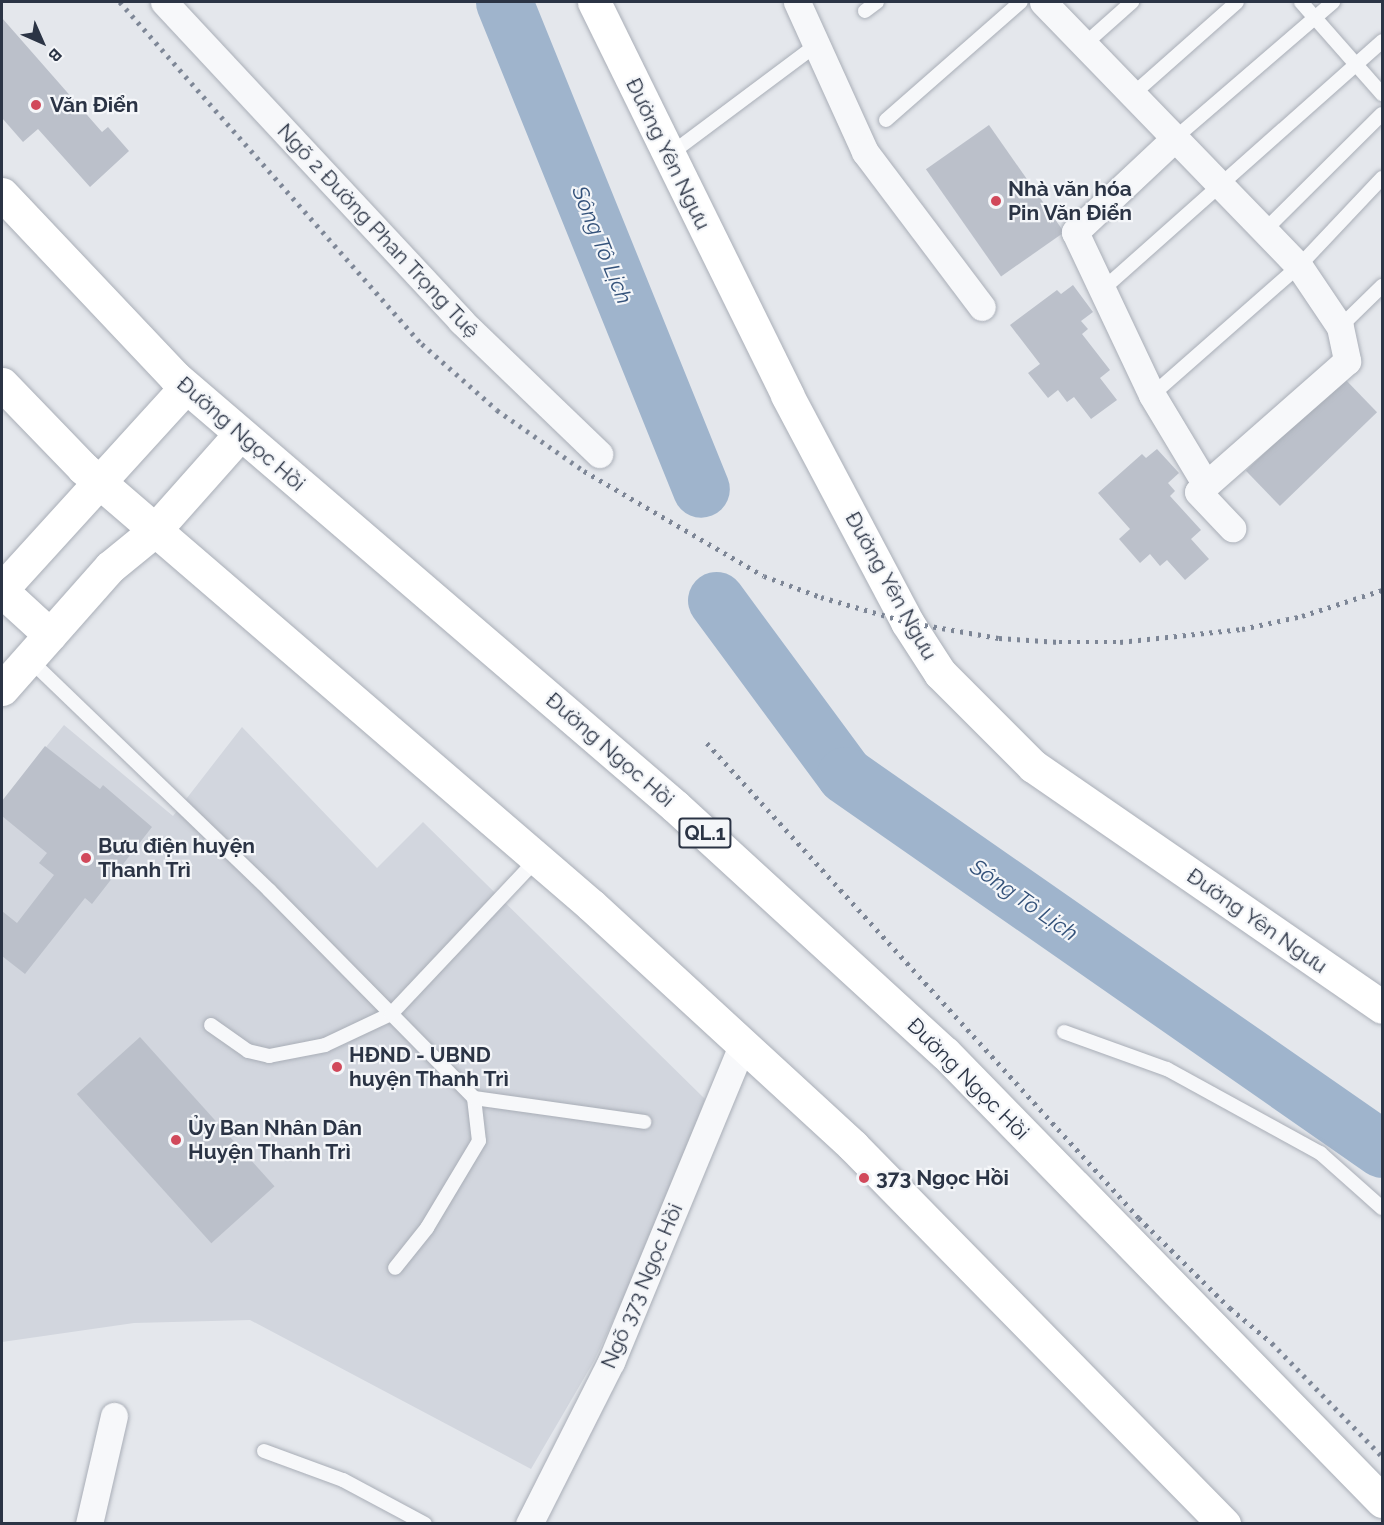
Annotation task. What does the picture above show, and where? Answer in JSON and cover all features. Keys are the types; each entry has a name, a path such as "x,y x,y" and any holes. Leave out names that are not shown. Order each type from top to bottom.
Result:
{"main road":[{"name":"Đường Yên Ngưu","path":"594,2 798,415 907,622 940,673 1033,766 1383,1007"},
{"name":"Đường Ngọc Hồi","path":"2,194 186,387 675,806 945,1053 1383,1501"},
{"path":"2,384 98,482 537,859 743,1043 853,1146 1224,1524"},
{"path":"50,635 2,590 186,387"},
{"path":"2,689 110,567 154,531 240,434"}],"street":[{"name":"Ngõ 2 Đường Phan Trọng Tuệ","path":"164,2 461,321 599,454"},
{"path":"798,2 865,152 982,307"},
{"path":"1042,2 1086,43 1174,139 1299,266 1340,327 1347,361 1198,492 1232,528"},
{"path":"1174,139 1075,232 1152,395 1206,485"},
{"name":"Ngõ 373 Ngọc Hồi","path":"534,1522 611,1362 743,1043"},
{"path":"89,1524 114,1416"}],"lane":[{"path":"865,11 877,2"},
{"path":"886,120 1021,2"},
{"path":"1086,43 1132,2"},
{"path":"1132,95 1237,2"},
{"path":"1301,2 1383,94"},
{"path":"1174,139 1333,2"},
{"path":"1102,290 1383,41"},
{"path":"669,155 816,45"},
{"path":"1264,231 1383,114"},
{"path":"1152,395 1299,266 1383,178"},
{"path":"1340,327 1383,286"},
{"path":"29,659 269,890 474,1098 644,1122"},
{"path":"211,1025 248,1051 269,1056 325,1045 391,1014 537,859"},
{"path":"1064,1032 1167,1069 1320,1153 1383,1208"},
{"path":"395,1268 427,1228 479,1141 474,1098"},
{"path":"264,1451 343,1480 425,1524"}],"shaded area":[{"name":"HĐND - UBND huyện Thanh Trì","path":"64,725 173,816 242,727 377,868 423,822 705,1099 668,1203 594,1361 531,1469 250,1320 134,1323 2,1342 2,801"}],"building":[{"path":"2,18 102,132 108,127 129,151 90,187 38,129 23,142 2,118"},
{"name":"Nhà văn hóa Pin Văn Điển","path":"989,125 1064,232 1001,276 926,169"},
{"path":"1073,285 1093,312 1081,321 1088,329 1082,334 1110,370 1100,378 1117,400 1091,419 1074,397 1067,402 1058,390 1048,398 1028,373 1040,364 1010,325 1057,290 1061,294"},
{"path":"1343,377 1377,412 1280,506 1246,471"},
{"path":"1157,449 1179,473 1168,483 1175,491 1170,496 1201,530 1191,539 1209,559 1185,580 1167,560 1160,566 1150,554 1140,563 1119,539 1130,529 1098,493 1142,454 1146,458"},
{"name":"Bưu điện huyện Thanh Trì","path":"45,746 100,789 103,785 152,827 92,904 85,898 25,974 2,956 2,911 17,923 54,875 39,863 47,853 2,816 2,801"},
{"name":"Ủy Ban Nhân Dân Huyện Thanh Trì","path":"140,1037 274,1186 211,1243 77,1094"}],"waterway":[{"name":"Sông Tô Lịch","path":"504,2 701,489"},
{"name":"Sông Tô Lịch","path":"716,600 845,775 1382,1149"}],"railway":[{"path":"120,2 422,344 497,410 584,471 764,576 821,597 907,622 999,638 1059,642 1120,642 1242,629 1302,616 1382,590"},
{"path":"707,743 1139,1218 1230,1308 1272,1343 1382,1456"}],"place":[{"name":"Văn Điển","path":"36,105"},
{"name":"Nhà văn hóa Pin Văn Điển","path":"996,201"},
{"name":"Bưu điện huyện Thanh Trì","path":"86,858"},
{"name":"HĐND - UBND huyện Thanh Trì","path":"337,1067"},
{"name":"Ủy Ban Nhân Dân Huyện Thanh Trì","path":"176,1140"},
{"name":"373 Ngọc Hồi","path":"864,1178"}]}
